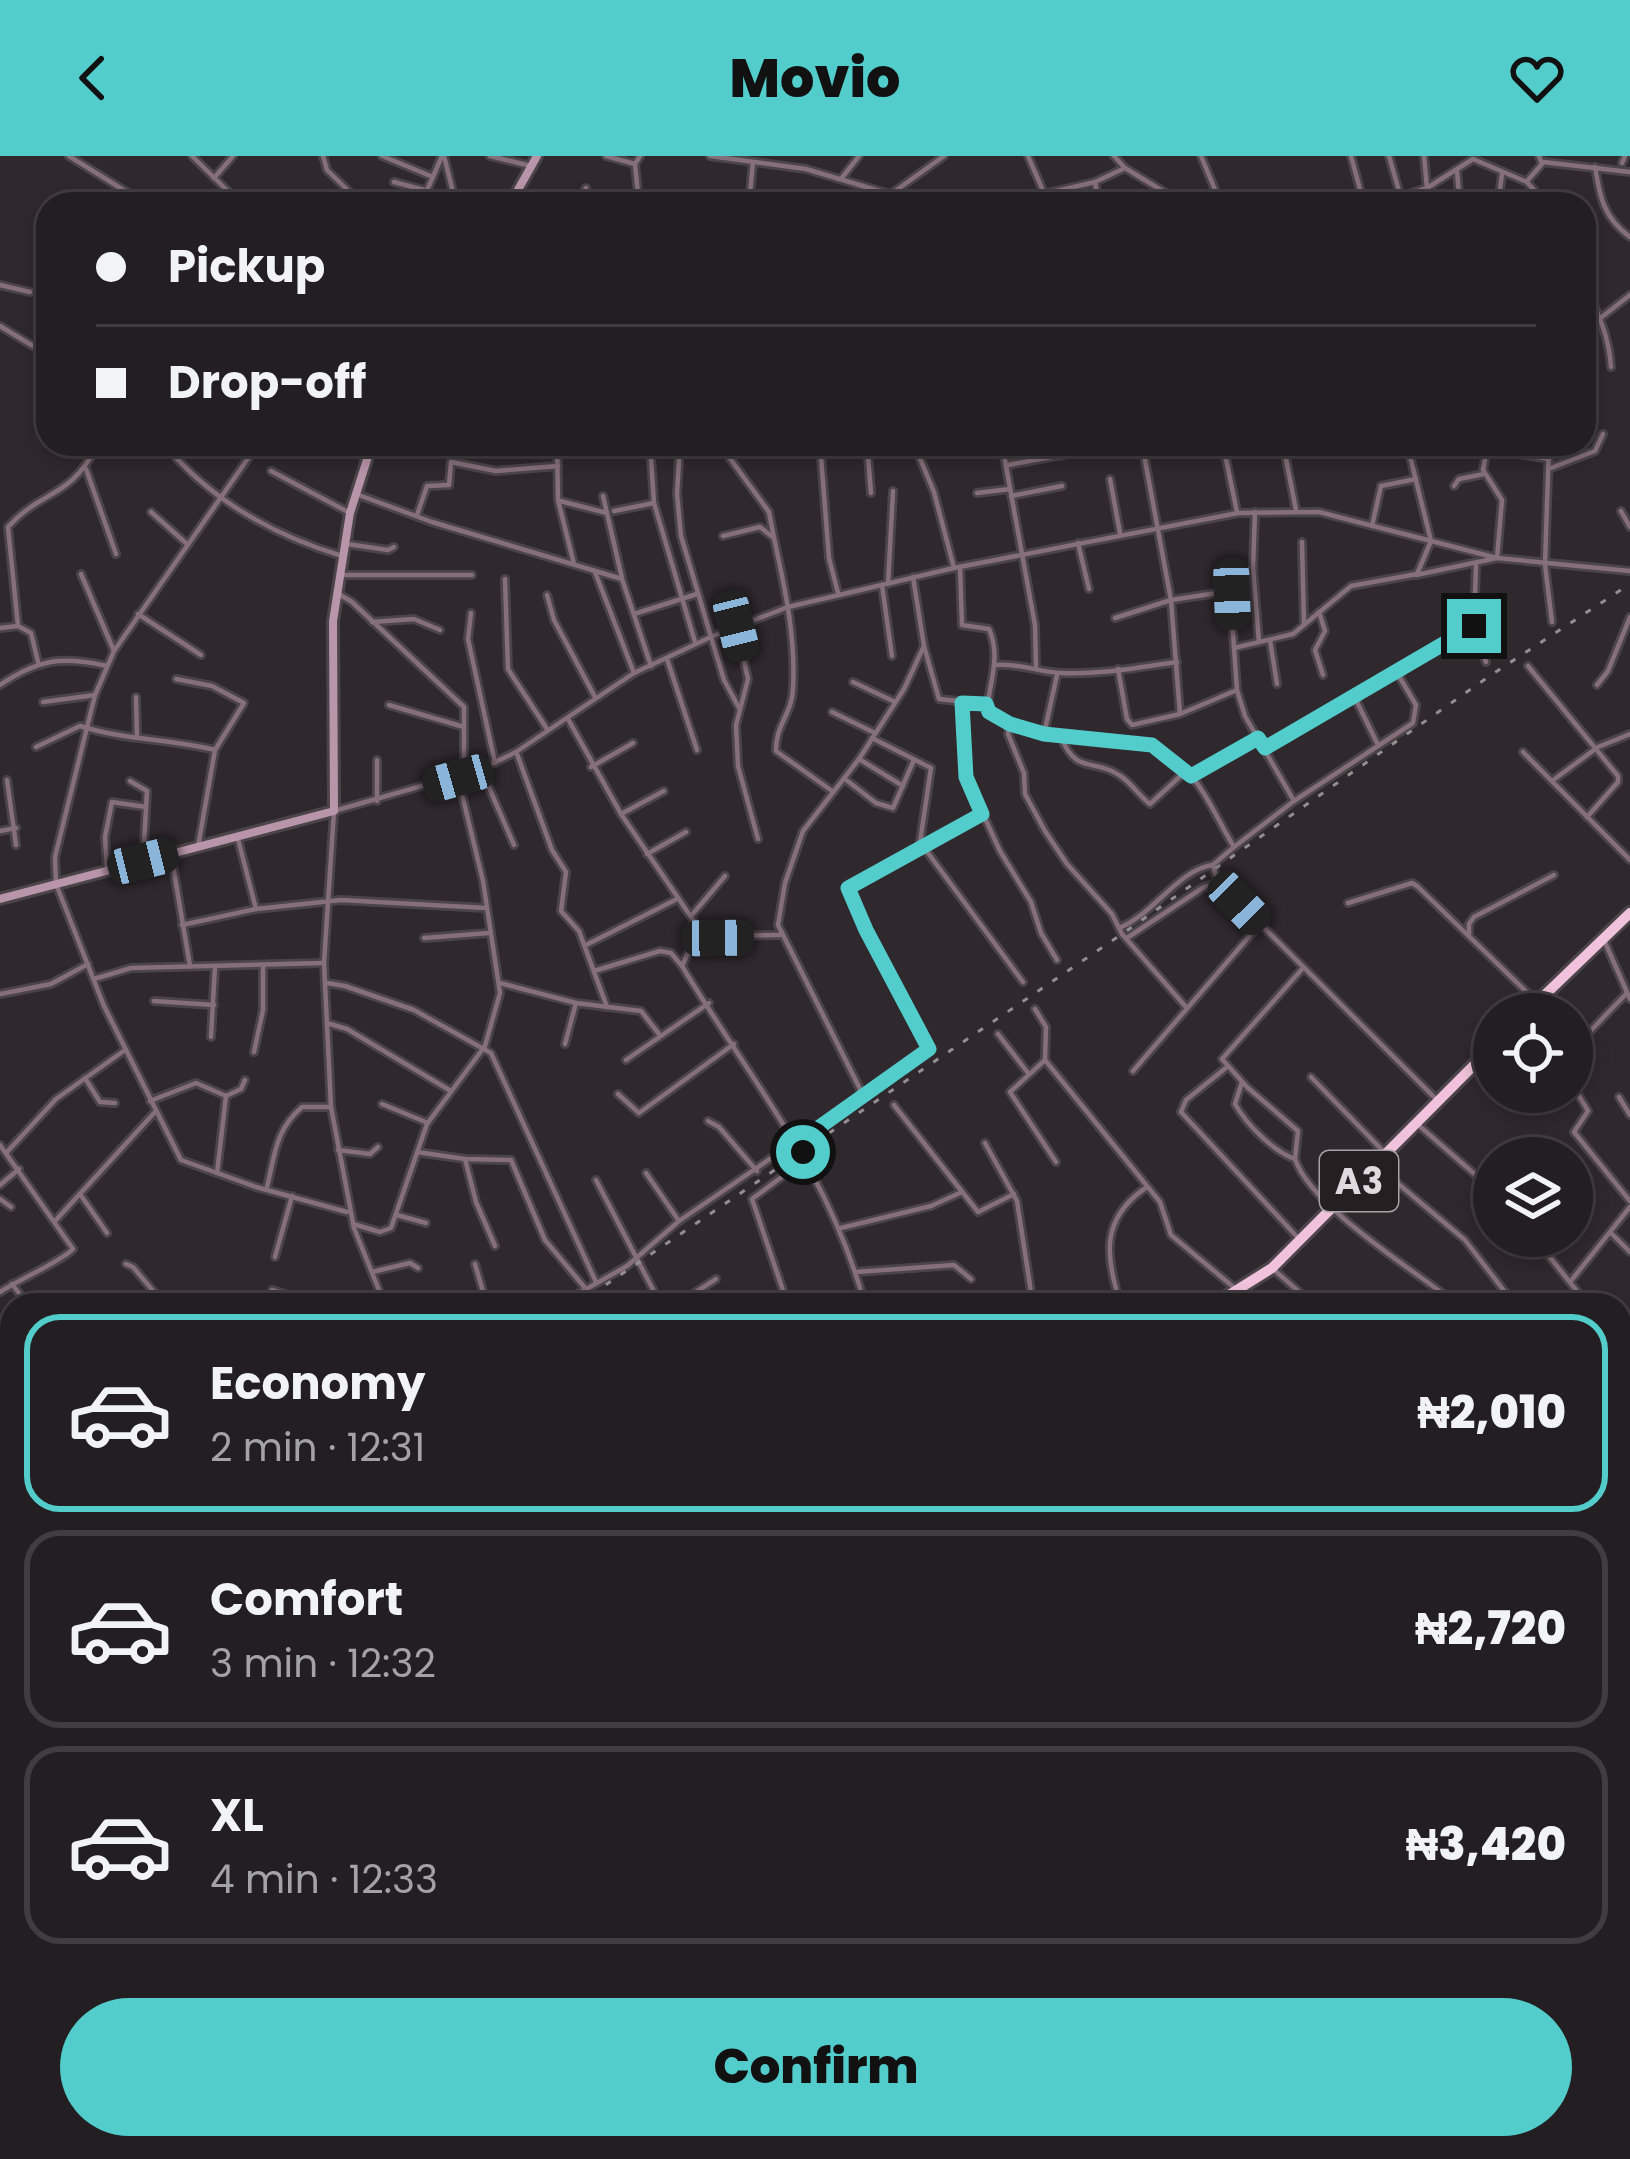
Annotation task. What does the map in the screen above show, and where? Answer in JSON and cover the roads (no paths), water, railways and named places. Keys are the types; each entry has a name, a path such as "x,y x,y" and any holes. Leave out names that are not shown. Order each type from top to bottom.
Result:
{"highway":[{"path":"1547,993 1629,913"},
{"path":"1546,993 1629,913"},
{"name":"A3","path":"1237,1293 1271,1268 1473,1066"}],"main road":[{"path":"517,192 538,156"},
{"path":"0,898 334,811 337,593 350,513 368,456"}],"street":[{"path":"69,156 127,192"},
{"path":"192,156 229,192"},
{"path":"214,178 233,156"},
{"path":"323,156 327,170 350,192"},
{"path":"382,156 433,177"},
{"path":"394,182 426,191 443,156"},
{"path":"443,156 453,192"},
{"path":"490,156 532,166"},
{"path":"606,156 634,164"},
{"path":"638,192 634,164 640,156"},
{"path":"710,156 766,163 884,192"},
{"path":"766,163 774,156"},
{"path":"841,179 859,156"},
{"path":"894,192 944,156"},
{"path":"1028,156 1044,192"},
{"path":"1114,156 1164,192"},
{"path":"1201,156 1216,192"},
{"path":"1351,156 1361,192"},
{"path":"1389,156 1399,192"},
{"path":"1424,156 1427,188"},
{"path":"1417,192 1474,158 1527,182 1536,192"},
{"path":"1527,182 1541,159 1630,172"},
{"path":"750,192 753,161"},
{"path":"1595,167 1600,202 1630,237"},
{"path":"1049,192 1095,182 1125,168"},
{"path":"1457,172 1459,192"},
{"path":"1500,192 1502,174"},
{"path":"1095,182 1097,192"},
{"path":"584,192 586,188"},
{"path":"0,285 30,292"},
{"path":"1596,322 1630,295"},
{"path":"1596,311 1609,345 1611,367"},
{"path":"0,326 36,348"},
{"path":"1596,449 1603,434"},
{"path":"18,626 8,527 73,484 92,456"},
{"path":"177,456 220,497 292,540 343,556"},
{"path":"249,456 106,666 55,856 56,884 125,1050 181,1160 350,1213"},
{"path":"558,456 558,500 574,564"},
{"path":"651,456 653,503 696,644"},
{"path":"680,456 678,514 724,680 739,708"},
{"path":"821,456 830,558 838,592"},
{"path":"867,456 871,493"},
{"path":"919,456 957,567 962,625 991,631 995,665 986,704 989,712 1044,734 1152,745 1189,773 1234,847"},
{"path":"1004,456 1035,625 1036,668"},
{"path":"1006,466 1058,456"},
{"path":"1144,456 1172,600 1180,714"},
{"path":"1285,456 1296,510"},
{"path":"1410,456 1431,541 1416,575"},
{"path":"1484,456 1484,474 1502,500 1497,558"},
{"path":"1539,456 1549,458 1545,565 1552,622"},
{"path":"1549,469 1582,456"},
{"path":"729,457 772,518 788,607 793,687 790,713 777,728 776,751 832,791"},
{"path":"1226,459 1238,513"},
{"path":"417,516 427,486 449,485 451,462 496,471 558,466"},
{"path":"86,469 116,554"},
{"path":"271,470 350,513"},
{"path":"1454,486 1459,479 1484,474"},
{"path":"1110,479 1120,535"},
{"path":"1372,526 1381,486 1416,479"},
{"path":"977,493 1062,486"},
{"path":"892,656 885,585 893,490"},
{"path":"356,494 622,579"},
{"path":"603,496 611,512 622,579 651,666"},
{"path":"558,500 611,512 653,503"},
{"path":"381,1293 350,1213 331,1107 324,963 334,811 482,769 517,752 634,673 713,635 788,607 838,592 1156,528 1238,513 1296,510 1497,558 1630,571"},
{"path":"1621,511 1630,527"},
{"path":"151,512 187,544"},
{"path":"1255,512 1253,568 1259,642"},
{"path":"723,536 760,527 772,518"},
{"path":"760,527 774,538"},
{"path":"1302,542 1304,625"},
{"path":"1078,543 1089,589"},
{"path":"345,544 394,547"},
{"path":"1234,648 1293,634 1351,586 1497,558"},
{"path":"1476,565 1474,626 1486,662"},
{"path":"595,570 634,673"},
{"path":"81,574 114,650"},
{"path":"340,575 472,575"},
{"path":"913,577 938,696 986,704"},
{"path":"506,579 508,669 548,731"},
{"path":"0,584 13,583"},
{"path":"1115,618 1172,600 1230,591 1237,690 1245,716 1294,801"},
{"path":"337,593 382,626 464,707 461,777 500,983 484,1046 428,1123 391,1228 380,1232 353,1224"},
{"path":"634,614 698,594"},
{"path":"547,595 554,620 595,698"},
{"path":"1319,612 1325,631 1315,650 1323,675"},
{"path":"471,613 468,638 494,763"},
{"path":"138,614 201,655"},
{"path":"1597,686 1630,617"},
{"path":"382,626 414,620 440,630"},
{"path":"0,628 18,626 31,634 38,662"},
{"path":"736,626 748,671 739,708 738,766 758,839"},
{"path":"1265,748 1474,626"},
{"path":"1270,640 1277,684"},
{"path":"1621,640 1630,649"},
{"path":"862,1094 778,926 785,883 802,831 860,759 924,646"},
{"path":"667,659 697,750"},
{"path":"0,685 38,662 79,660 106,666"},
{"path":"995,665 1020,663 1057,673 1177,662"},
{"path":"1528,665 1619,779 1587,817"},
{"path":"1118,669 1130,724 1180,714 1237,690"},
{"path":"1119,928 1416,718 1416,705 1396,671"},
{"path":"1044,734 1057,673"},
{"path":"176,679 212,686 244,703 215,750 198,847"},
{"path":"853,682 895,702"},
{"path":"43,702 95,695"},
{"path":"1354,696 1378,745"},
{"path":"136,697 137,738"},
{"path":"962,703 966,777 1057,960"},
{"path":"389,706 464,727"},
{"path":"832,712 932,770 920,839 1023,982"},
{"path":"568,718 591,767 704,936"},
{"path":"1010,724 1008,734 1024,773 1029,806 1067,864 1186,1007"},
{"path":"36,747 74,727 215,750"},
{"path":"1552,781 1598,747 1630,734"},
{"path":"1061,737 1078,762 1118,774 1150,804 1189,773 1258,738"},
{"path":"591,767 633,743"},
{"path":"517,752 551,850 566,872 562,911 586,945 607,1007"},
{"path":"1523,752 1630,860"},
{"path":"860,759 903,786"},
{"path":"377,760 377,801"},
{"path":"845,778 876,803 890,808 896,806 913,762"},
{"path":"482,769 514,845"},
{"path":"7,780 16,845"},
{"path":"130,782 147,791 143,861"},
{"path":"621,814 664,791"},
{"path":"107,870 105,842 112,802 146,807"},
{"path":"579,1293 862,1094 879,1087 930,1046 848,888 982,814"},
{"path":"0,832 16,828"},
{"path":"647,854 686,832"},
{"path":"238,837 256,909"},
{"path":"171,854 190,966"},
{"path":"1213,865 1218,882 1438,1101"},
{"path":"1469,936 1474,916 1554,875"},
{"path":"691,916 725,876"},
{"path":"1126,938 1218,882"},
{"path":"1348,903 1412,884 1533,993"},
{"path":"586,945 679,898"},
{"path":"182,925 256,909 341,900 486,908"},
{"path":"1133,1072 1260,925"},
{"path":"424,938 489,933"},
{"path":"704,936 780,935"},
{"path":"682,966 689,951 699,950 704,936"},
{"path":"1593,1030 1629,996 1604,940"},
{"path":"594,971 660,951 671,953 682,966 806,1159 840,1229 862,1293"},
{"path":"94,979 131,968 324,963"},
{"path":"0,994 51,984 88,964"},
{"path":"211,1037 215,966"},
{"path":"254,1052 263,1010 263,966"},
{"path":"1295,1159 1298,1131 1222,1061 1303,968"},
{"path":"325,983 414,1010 484,1046 494,1057 596,1282"},
{"path":"500,983 576,1003 645,1013 659,1034"},
{"path":"154,1001 214,1005"},
{"path":"565,1044 576,1003"},
{"path":"626,1060 709,1004"},
{"path":"1035,1009 1046,1027 1045,1060 1160,1202 1171,1235 1230,1293"},
{"path":"327,1023 347,1029 452,1091"},
{"path":"998,1034 1028,1073"},
{"path":"618,1094 639,1113 734,1044"},
{"path":"6,1153 56,1099 125,1050"},
{"path":"1045,1060 1012,1087 1011,1094 1056,1162"},
{"path":"1227,1067 1186,1100 1181,1112 1300,1240"},
{"path":"1311,1077 1385,1154"},
{"path":"85,1078 100,1102 115,1102"},
{"path":"150,1101 196,1083 226,1096 241,1089 245,1080"},
{"path":"1242,1082 1237,1109 1262,1136 1295,1159 1305,1179 1332,1208 1442,1293"},
{"path":"217,1174 226,1096"},
{"path":"1619,1097 1630,1115"},
{"path":"382,1104 428,1123"},
{"path":"894,1105 980,1213 1013,1194"},
{"path":"266,1190 276,1140 285,1122 302,1107 331,1107"},
{"path":"55,1221 155,1112"},
{"path":"1570,1282 1630,1204 1574,1132 1587,1113"},
{"path":"708,1120 757,1171"},
{"path":"1417,1123 1473,1172"},
{"path":"985,1143 1013,1194 1031,1293"},
{"path":"0,1145 55,1221 71,1252 0,1292"},
{"path":"338,1150 370,1154 378,1147"},
{"path":"417,1152 511,1160 545,1240 586,1289"},
{"path":"465,1159 476,1202 495,1246"},
{"path":"784,1293 752,1199 806,1159"},
{"path":"1376,1164 1465,1240 1506,1293"},
{"path":"0,1185 19,1169"},
{"path":"646,1173 679,1221"},
{"path":"596,1180 656,1293"},
{"path":"1118,1293 1107,1247 1123,1205 1147,1187"},
{"path":"840,1229 931,1206 962,1192"},
{"path":"80,1194 107,1233"},
{"path":"275,1257 292,1196"},
{"path":"0,1199 11,1207"},
{"path":"397,1215 426,1223"},
{"path":"1612,1232 1630,1252"},
{"path":"1550,1257 1579,1293"},
{"path":"373,1272 410,1263 418,1268"},
{"path":"126,1264 155,1293"},
{"path":"475,1264 484,1293"},
{"path":"856,1272 954,1264 971,1279"},
{"path":"1271,1268 1300,1293"},
{"path":"694,1293 716,1279"},
{"path":"12,1284 19,1293"},
{"path":"272,1290 282,1293"}],"railway":[{"path":"594,1293 1630,584"}]}
